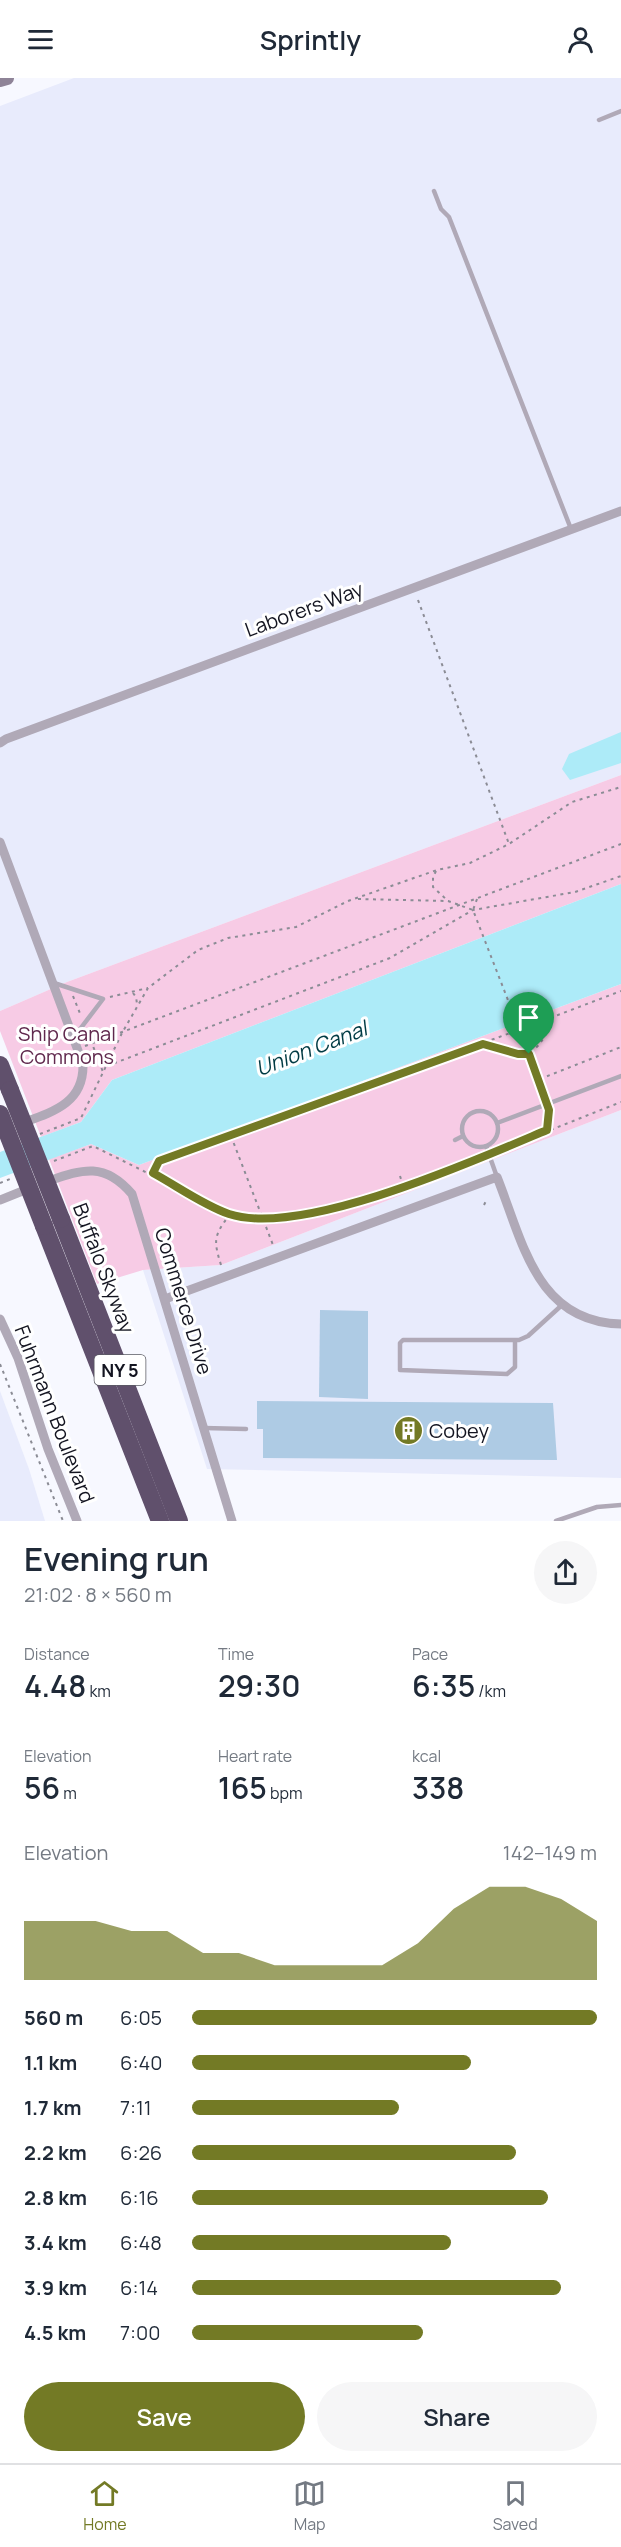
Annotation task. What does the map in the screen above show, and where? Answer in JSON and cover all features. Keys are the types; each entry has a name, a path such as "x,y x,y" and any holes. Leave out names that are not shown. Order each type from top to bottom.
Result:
{"highway":[{"name":"Buffalo Skyway","path":"0,1065 53,1223 159,1521"},
{"name":"Buffalo Skyway","path":"0,1114 53,1223 179,1521"}],"street":[{"path":"0,80 6,78"},
{"name":"Laborers Way","path":"0,743 621,511"},
{"path":"0,842 82,1056 83,1073 71,1101 60,1109 0,1131"},
{"name":"Commerce Drive","path":"0,1200 79,1170 99,1170 120,1180 132,1194 232,1521"},
{"path":"165,1299 497,1177 534,1272 552,1297 562,1305 600,1323 621,1324"},
{"name":"Fuhrmann Boulevard","path":"0,1319 4,1336 77,1521"}],"lane":[{"path":"599,120 621,111"},
{"path":"434,191 441,209 449,217 572,529"},
{"path":"54,983 104,999 74,1037"},
{"path":"497,1123 621,1076"},
{"path":"473,1112 490,1114 497,1123 498,1134 486,1146 475,1147 463,1136 462,1125 473,1112"},
{"path":"454,1140 463,1136"},
{"path":"486,1146 497,1177"},
{"path":"515,1340 515,1366 507,1374 400,1370 400,1343 406,1338 515,1340 528,1336 562,1305"},
{"path":"204,1428 246,1429"},
{"path":"556,1521 597,1507 621,1505"}],"path":[{"path":"418,600 509,844"},
{"path":"109,998 148,988 198,950 228,938 296,927 355,899 437,870 470,863 509,844 572,802 621,787"},
{"path":"87,1046 621,843"},
{"path":"437,870 433,877 433,887 448,901"},
{"path":"148,988 122,1033 107,1066 390,958 473,910 575,892 621,876"},
{"path":"477,898 473,910 547,1103 550,1120 547,1130"},
{"path":"355,899 448,901 473,910"},
{"path":"529,1026 621,991"},
{"path":"133,993 137,1005"},
{"path":"483,1044 518,1054 529,1054 544,1042 553,1017"},
{"path":"153,1173 159,1161 231,1137 513,1032"},
{"path":"539,1080 621,1047"},
{"path":"93,1146 153,1173 230,1214 261,1218 339,1208 404,1186 621,1102"},
{"path":"231,1137 273,1245"},
{"path":"400,1176 404,1186"},
{"path":"221,1265 215,1245 216,1232 230,1214"},
{"path":"0,1364 63,1521"}],"shaded area":[{"path":"74,78 621,78 621,775 67,982 0,1011 0,106"},
{"path":"621,1110 621,1478 207,1469 143,1270 221,1265"},
{"path":"0,1391 29,1469 45,1521 0,1521"}],"green space":[{"name":"Ship Canal Commons","path":"621,775 621,884 112,1080 81,1122 41,1137 0,1031 0,1011 67,982"},
{"path":"621,984 621,1110 221,1265 143,1270 97,1284 49,1159 91,1144 139,1165"}],"water":[{"path":"621,732 621,763 570,780 562,769 569,754"},
{"name":"Union Canal","path":"621,884 621,984 139,1165 91,1144 0,1178 0,1152 81,1122 112,1080"}],"building":[{"path":"320,1310 368,1311 368,1399 319,1397"},
{"name":"Cobey","path":"257,1401 553,1403 557,1460 263,1458 263,1429 257,1429"}],"place":[{"name":"Cobey","path":"408,1430"}],"route":[{"path":"483,1044 518,1054 529,1054 549,1110 550,1120 547,1130 404,1186 339,1208 261,1218 230,1214 153,1173 159,1161 231,1137 483,1044"}]}
